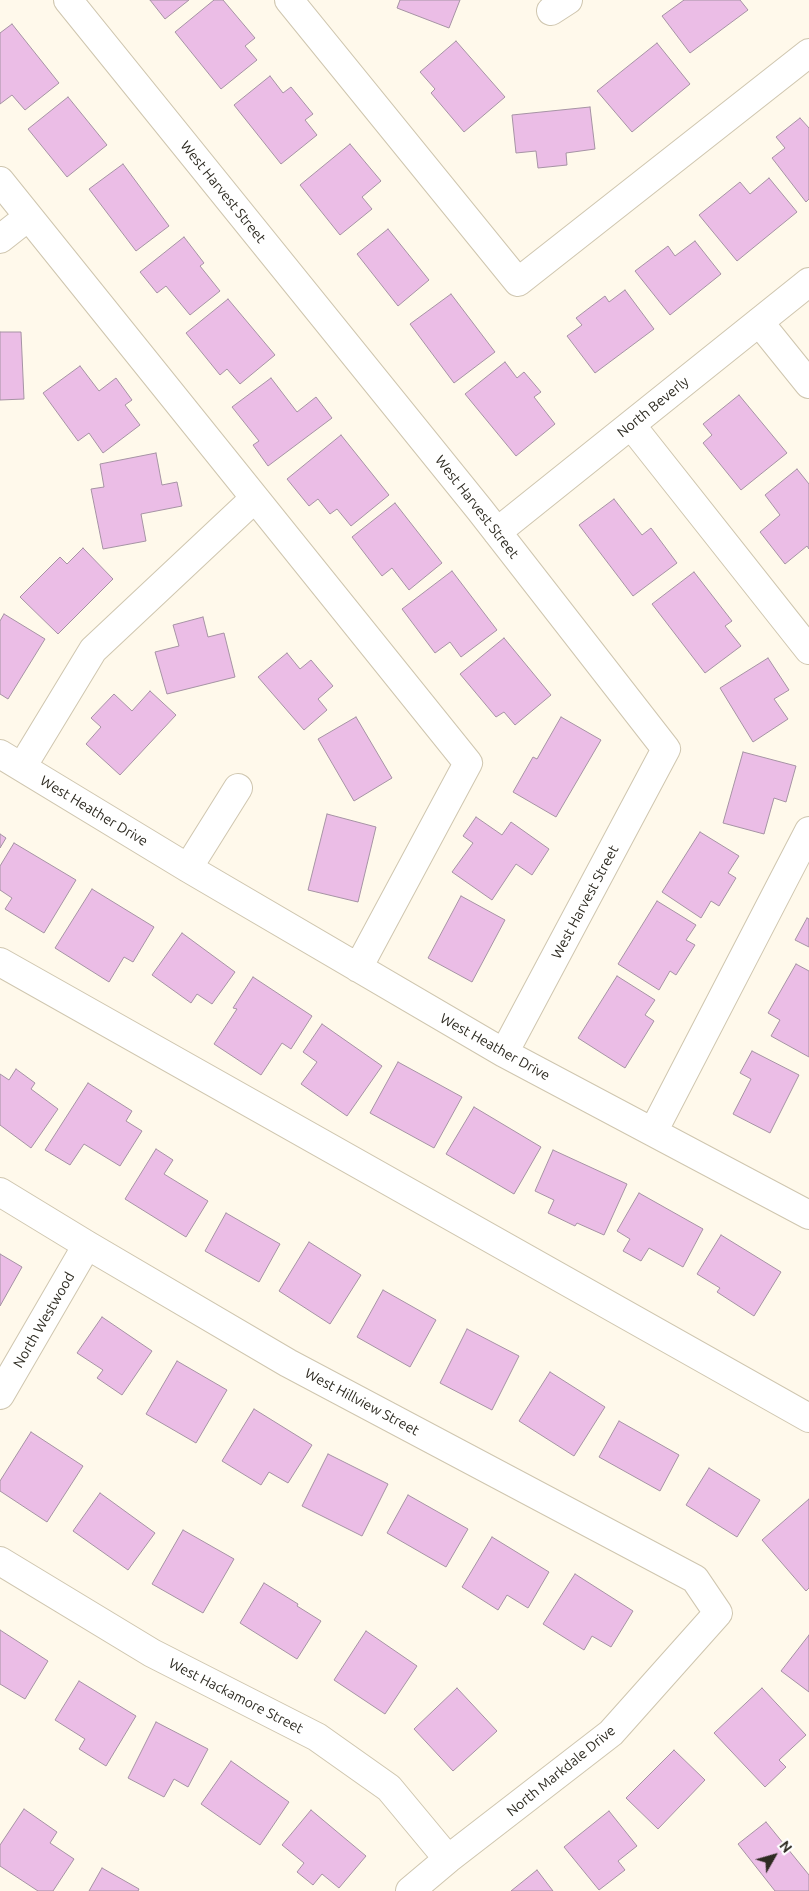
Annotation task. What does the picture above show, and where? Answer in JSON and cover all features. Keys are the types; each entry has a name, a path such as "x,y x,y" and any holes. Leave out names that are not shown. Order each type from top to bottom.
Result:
{"street":[{"name":"West Harvest Street","path":"68,0 497,532 666,749 504,1053"},
{"path":"289,0 518,282 809,53"},
{"path":"0,181 468,763 358,968"},
{"path":"0,239 28,217"},
{"name":"North Beverly","path":"497,532 809,282"},
{"path":"759,322 809,384"},
{"path":"631,425 809,650"},
{"path":"11,761 93,650 256,498"},
{"name":"West Heather Drive","path":"11,761 188,868 504,1053 653,1132 807,1208"},
{"path":"188,868 238,788"},
{"path":"653,1132 809,831"},
{"path":"0,962 809,1418"},
{"name":"West Hillview Street","path":"0,1192 288,1364 695,1579 718,1614"},
{"name":"North Westwood","path":"0,1395 87,1245"},
{"name":"West Hackamore Street","path":"0,1561 152,1653 317,1737 390,1788 448,1859"},
{"name":"North Markdale Drive","path":"410,1891 448,1859 611,1733 718,1614"}],"building":[{"path":"150,0 189,0 165,19"},
{"path":"214,0 223,0 255,38 245,46 257,60 221,89 175,32"},
{"path":"400,0 460,0 449,28 397,8"},
{"path":"684,0 740,0 748,10 690,53 662,16"},
{"path":"12,24 59,83 25,110 12,95 0,104 0,33"},
{"path":"456,41 505,97 464,132 431,93 435,89 420,72"},
{"path":"657,43 690,84 632,132 597,91"},
{"path":"270,76 283,93 291,87 313,114 305,120 317,135 281,164 234,105"},
{"path":"68,97 107,145 67,177 28,129"},
{"path":"590,107 595,149 566,153 567,165 538,168 536,151 516,153 512,115"},
{"path":"800,118 809,128 809,199 806,202 772,158 785,148 776,137"},
{"path":"350,144 381,181 362,197 372,209 340,235 300,185"},
{"path":"123,164 169,226 136,251 89,189"},
{"path":"769,178 797,212 737,261 699,215 740,182 750,194"},
{"path":"388,229 429,280 398,306 357,254"},
{"path":"184,237 204,263 200,266 220,291 190,315 166,286 157,293 140,272"},
{"path":"695,241 721,274 670,315 635,271 668,246 675,256"},
{"path":"625,290 654,329 595,373 567,336 582,325 576,318 605,296 609,302"},
{"path":"451,294 495,352 454,383 410,324"},
{"path":"228,299 275,355 240,384 227,369 220,375 186,333"},
{"path":"0,332 21,332 24,399 0,400"},
{"path":"505,362 517,378 524,372 541,392 534,397 555,424 516,456 465,394"},
{"path":"80,366 99,391 116,378 132,400 125,405 140,425 103,453 89,433 78,441 43,393"},
{"path":"271,378 297,412 316,397 332,418 268,466 253,445 259,441 232,407"},
{"path":"739,395 787,453 741,490 703,443 712,435 703,424"},
{"path":"341,435 389,495 351,526 337,509 330,514 318,499 309,506 287,479"},
{"path":"156,453 162,485 177,482 182,506 141,514 146,541 103,549 91,489 104,487 100,464"},
{"path":"797,469 809,484 809,549 807,546 785,564 760,532 780,515 765,495"},
{"path":"614,499 642,535 651,528 677,563 633,596 579,525"},
{"path":"395,503 442,563 409,590 392,568 382,576 352,537"},
{"path":"83,548 113,579 58,634 20,597 60,557 67,564"},
{"path":"452,571 497,630 461,657 450,642 435,653 402,609"},
{"path":"694,572 732,621 725,626 741,646 705,673 652,604"},
{"path":"4,614 45,639 8,699 0,694 0,621"},
{"path":"203,617 208,637 224,633 235,677 167,694 155,652 179,646 173,625"},
{"path":"504,638 551,695 515,725 504,712 496,717 460,674"},
{"path":"287,653 300,669 311,660 333,686 318,699 327,710 304,730 258,677"},
{"path":"768,658 789,690 774,699 788,719 753,742 720,688"},
{"path":"150,691 176,715 120,775 86,744 101,727 91,718 114,694 132,711"},
{"path":"356,717 392,778 354,801 318,739"},
{"path":"561,717 601,740 556,817 513,792 533,757 537,759"},
{"path":"743,752 796,766 786,802 774,798 764,834 723,823"},
{"path":"327,814 376,827 358,902 308,890"},
{"path":"476,817 502,835 511,822 549,849 532,875 516,864 492,900 452,872 473,843 463,836"},
{"path":"700,832 739,856 728,873 736,878 719,906 711,901 701,918 662,892"},
{"path":"0,834 6,838 0,848"},
{"path":"14,843 76,880 44,933 5,909 12,898 0,890 0,866"},
{"path":"92,889 154,927 133,962 124,957 109,982 55,948"},
{"path":"461,896 505,920 472,982 428,958"},
{"path":"657,901 696,925 686,940 695,945 676,975 670,971 659,990 618,964"},
{"path":"807,918 809,919 809,947 795,940"},
{"path":"182,933 235,972 212,1004 197,994 191,1003 152,975"},
{"path":"796,964 809,971 809,1057 771,1036 780,1020 768,1013"},
{"path":"617,976 655,1000 645,1015 654,1021 625,1068 578,1038"},
{"path":"253,977 312,1016 291,1049 282,1043 261,1075 214,1044 237,1009 233,1008"},
{"path":"322,1024 382,1066 347,1116 301,1084 317,1062 303,1052"},
{"path":"752,1051 799,1075 770,1133 733,1114 751,1079 740,1073"},
{"path":"398,1062 462,1097 434,1148 370,1113"},
{"path":"16,1069 35,1083 31,1089 58,1109 31,1148 0,1125 0,1074 9,1080"},
{"path":"88,1083 132,1111 126,1121 142,1131 120,1166 84,1144 70,1165 45,1150"},
{"path":"474,1107 541,1147 514,1194 446,1154"},
{"path":"156,1149 173,1160 164,1174 208,1201 186,1237 125,1199"},
{"path":"553,1150 627,1184 604,1235 577,1223 575,1226 548,1213 554,1200 535,1191"},
{"path":"639,1193 703,1229 683,1267 649,1248 641,1261 623,1251 630,1239 617,1231"},
{"path":"226,1213 280,1244 259,1282 205,1251"},
{"path":"721,1235 781,1272 754,1316 717,1292 720,1288 697,1274"},
{"path":"309,1242 361,1275 330,1324 279,1291"},
{"path":"0,1254 22,1267 0,1306"},
{"path":"383,1290 436,1320 410,1367 357,1337"},
{"path":"102,1317 152,1351 122,1395 97,1378 103,1370 77,1353"},
{"path":"467,1329 519,1356 492,1410 440,1383"},
{"path":"177,1361 227,1390 196,1443 146,1414"},
{"path":"550,1372 605,1407 574,1456 519,1421"},
{"path":"254,1409 312,1445 288,1483 269,1472 261,1485 222,1461"},
{"path":"619,1421 679,1455 660,1491 599,1457"},
{"path":"31,1432 83,1466 47,1522 0,1491 0,1481"},
{"path":"328,1454 388,1484 362,1536 302,1506"},
{"path":"709,1468 760,1500 737,1537 686,1505"},
{"path":"100,1493 155,1533 128,1570 73,1531"},
{"path":"408,1495 468,1529 446,1567 387,1533"},
{"path":"809,1499 809,1588 806,1591 762,1540"},
{"path":"183,1530 234,1559 203,1613 152,1584"},
{"path":"492,1537 549,1572 528,1608 507,1595 498,1610 462,1587"},
{"path":"575,1574 633,1611 611,1647 592,1636 584,1650 543,1624"},
{"path":"264,1583 321,1621 297,1659 240,1623"},
{"path":"0,1630 48,1661 25,1699 0,1684"},
{"path":"366,1631 417,1666 385,1714 334,1680"},
{"path":"809,1635 809,1692 781,1671"},
{"path":"79,1681 136,1716 106,1766 79,1749 85,1739 55,1720"},
{"path":"457,1688 497,1731 453,1771 414,1729"},
{"path":"762,1688 806,1735 779,1760 786,1767 765,1787 714,1733"},
{"path":"156,1722 208,1749 188,1787 174,1779 164,1797 128,1778"},
{"path":"674,1750 705,1780 658,1829 626,1798"},
{"path":"231,1761 289,1802 260,1845 201,1804"},
{"path":"24,1809 57,1832 50,1843 74,1859 53,1891 38,1891 0,1866 0,1845"},
{"path":"311,1810 366,1856 339,1888 322,1874 313,1885 297,1872 304,1863 282,1845"},
{"path":"609,1811 637,1846 618,1861 625,1870 599,1890 564,1847"},
{"path":"766,1822 809,1875 809,1891 775,1891 738,1844"},
{"path":"102,1868 139,1889 138,1891 89,1891"},
{"path":"537,1870 553,1891 511,1891"}]}
